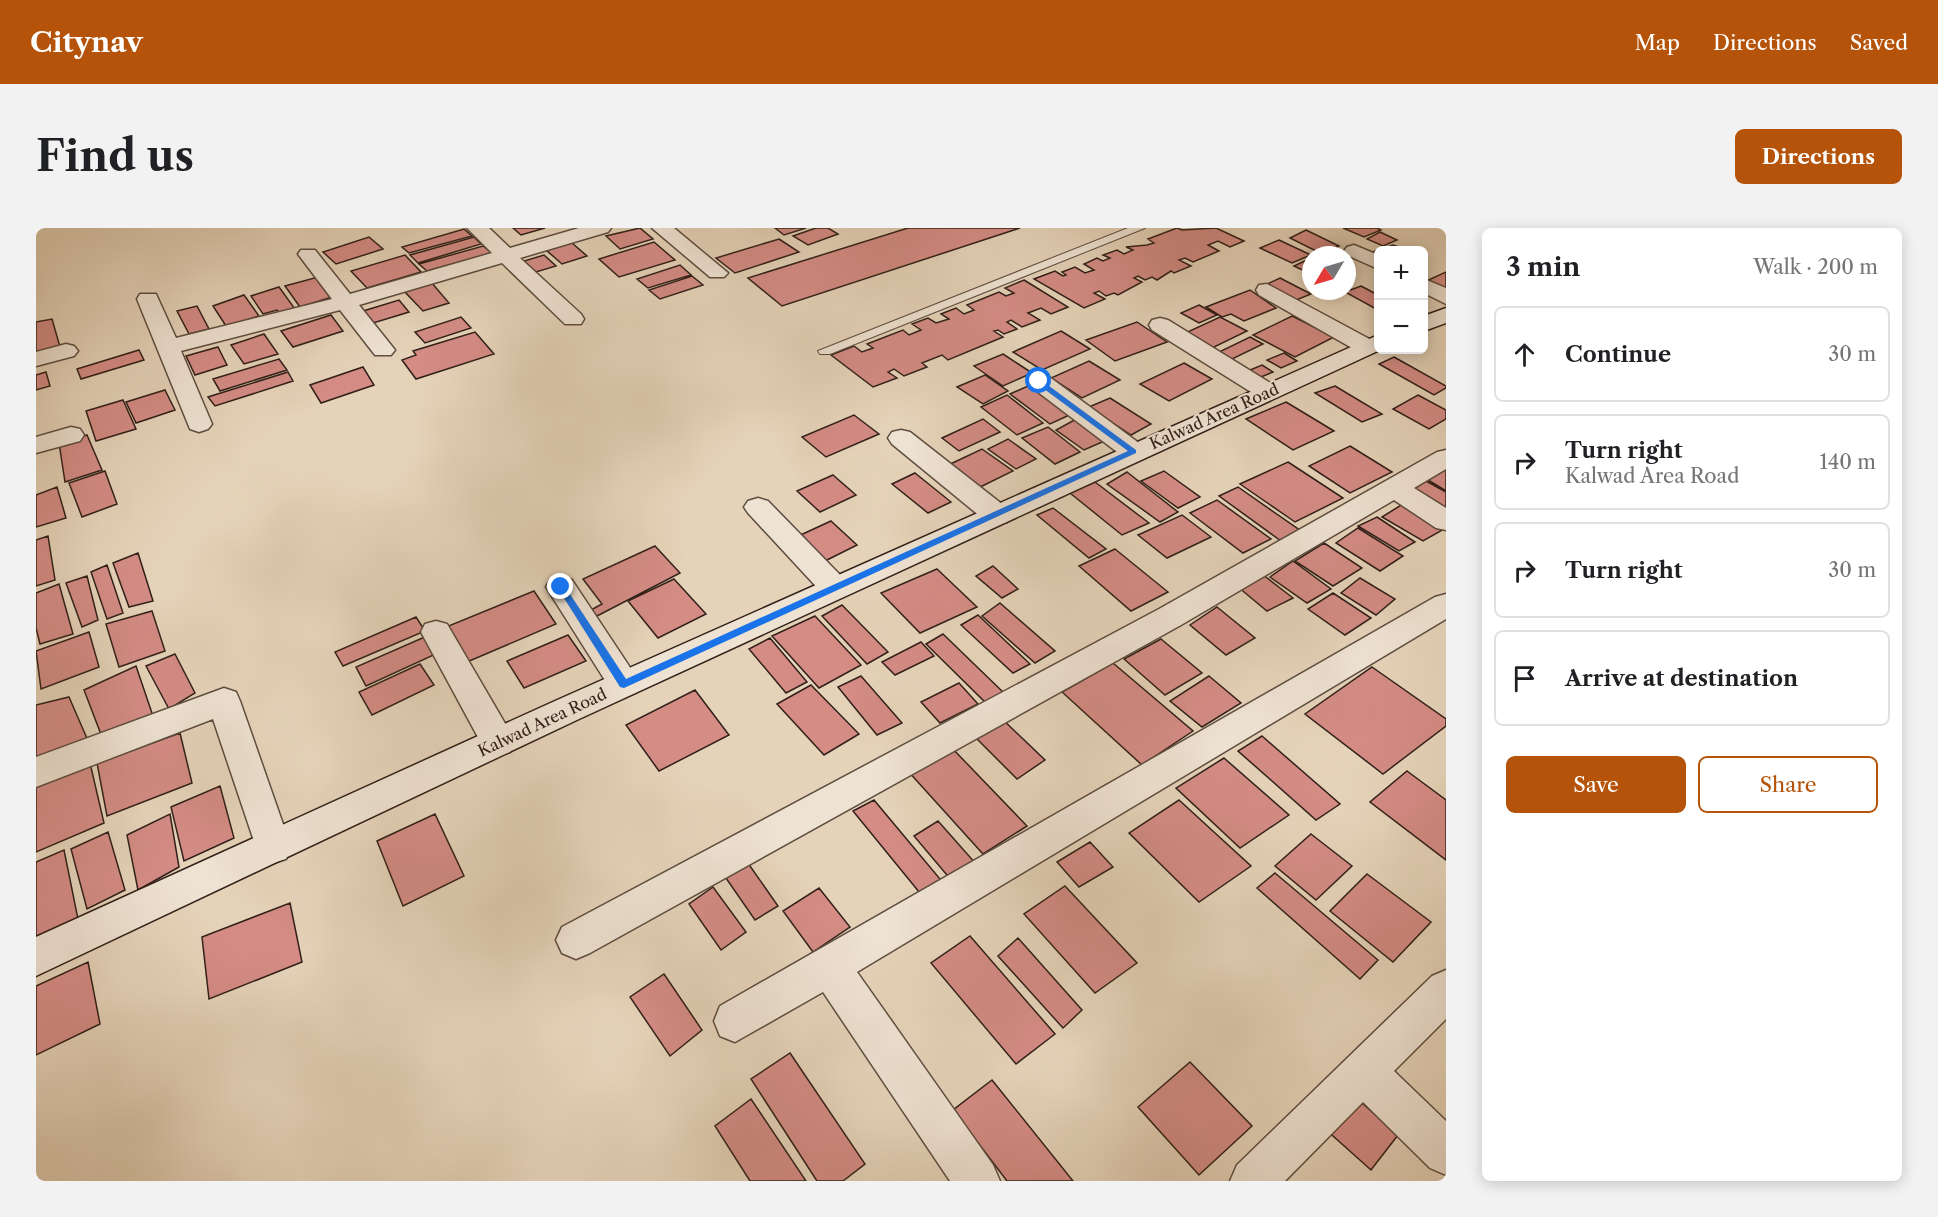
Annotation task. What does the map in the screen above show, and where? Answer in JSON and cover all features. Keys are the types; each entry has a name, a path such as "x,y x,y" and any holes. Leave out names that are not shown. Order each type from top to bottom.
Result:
{"street":[{"path":"477,228 573,319"},
{"path":"170,347 346,302 601,228"},
{"path":"662,228 717,273"},
{"path":"1356,252 1374,261"},
{"path":"308,254 383,350"},
{"path":"1428,287 1446,297"},
{"path":"1267,290 1373,345"},
{"path":"148,299 170,347 199,424"},
{"path":"1428,322 1446,315"},
{"path":"1160,325 1268,392"},
{"name":"Kalwad Area Road","path":"36,957 624,684 1373,345"},
{"path":"36,359 66,351"},
{"path":"1039,381 1134,452"},
{"path":"36,445 71,435"},
{"path":"901,438 997,515"},
{"path":"576,940 1170,618 1446,459"},
{"path":"1394,488 1446,521"},
{"path":"758,507 835,588"},
{"path":"561,587 624,684"},
{"path":"735,1021 1446,605"},
{"path":"436,632 498,742"},
{"path":"36,772 224,700 273,847"},
{"path":"829,966 977,1181"},
{"path":"1253,1181 1446,990"},
{"path":"1364,1072 1446,1152"}],"lane":[{"path":"825,351 1139,228"}],"building":[{"path":"513,228 545,228 521,235"},
{"path":"640,228 653,239 620,249 606,236"},
{"path":"775,228 806,228 784,235"},
{"path":"816,228 828,228 838,234 808,245 793,236"},
{"path":"908,228 1020,228 782,306 748,278"},
{"path":"1177,228 1182,230 1216,228 1244,241 1230,247 1218,241 1208,245 1219,251 1193,262 1185,258 1179,260 1191,266 1174,273 1171,271 1157,280 1152,277 1145,280 1138,276 1134,278 1142,282 1118,295 1114,293 1106,296 1099,291 1094,293 1105,299 1084,308 1034,279 1055,271 1063,276 1066,275 1062,272 1075,267 1085,273 1094,270 1084,264 1097,258 1103,261 1110,258 1103,255 1117,250 1124,254 1133,250 1126,247 1154,243 1148,239"},
{"path":"1343,228 1377,228 1381,230 1364,237"},
{"path":"464,229 472,236 409,253 402,247"},
{"path":"1306,230 1339,246 1306,246 1290,238"},
{"path":"1380,232 1397,240 1383,246 1367,239"},
{"path":"369,237 383,249 336,264 323,252"},
{"path":"474,237 481,244 418,263 410,255"},
{"path":"779,239 799,252 735,273 716,258"},
{"path":"1279,240 1302,251 1302,259 1292,263 1260,248"},
{"path":"571,242 587,256 562,264 546,250"},
{"path":"654,242 675,260 619,277 599,259"},
{"path":"483,246 492,253 427,271 419,264"},
{"path":"405,255 421,272 367,288 351,271"},
{"path":"544,255 556,266 536,272 524,261"},
{"path":"1302,262 1302,270 1294,266"},
{"path":"680,265 691,275 648,288 637,279"},
{"path":"1446,272 1446,294 1428,286 1428,280"},
{"path":"692,276 703,285 660,299 649,290"},
{"path":"318,277 332,297 300,307 285,286"},
{"path":"1280,278 1302,289 1302,298 1294,301 1263,286"},
{"path":"1024,280 1068,307 1051,314 1041,308 1028,313 1040,320 1022,327 1011,320 1007,322 1017,329 1004,334 998,330 994,331 1003,337 948,360 942,355 922,363 927,367 904,376 894,369 888,372 897,378 873,387 831,355 854,346 862,352 873,348 867,344 903,330 909,335 921,330 912,324 928,318 936,323 949,319 941,314 956,308 964,314 974,310 967,305 999,292 1006,296 1014,293 1005,288"},
{"path":"431,282 449,303 423,311 404,291"},
{"path":"1361,286 1374,293 1374,308 1356,298 1356,288"},
{"path":"279,287 295,309 280,314 277,310 263,314 251,296"},
{"path":"1250,290 1276,308 1244,321 1231,314 1222,317 1206,307"},
{"path":"244,295 259,316 226,326 213,306"},
{"path":"399,300 409,312 370,324 360,312"},
{"path":"1199,305 1217,315 1199,323 1181,313"},
{"path":"197,306 209,329 189,334 177,311"},
{"path":"331,315 343,331 293,347 281,331"},
{"path":"1292,316 1334,337 1295,357 1253,335"},
{"path":"461,317 471,328 425,343 415,332"},
{"path":"1220,317 1247,331 1208,350 1181,335"},
{"path":"52,319 60,347 36,353 36,322"},
{"path":"1137,322 1167,342 1115,361 1086,340"},
{"path":"1061,331 1090,349 1042,370 1013,352"},
{"path":"475,332 494,354 416,379 402,360 416,355 413,351"},
{"path":"264,334 278,354 244,364 231,345"},
{"path":"1250,337 1263,344 1228,361 1215,354"},
{"path":"218,347 227,365 195,375 186,356"},
{"path":"139,350 144,360 81,379 77,369"},
{"path":"1284,353 1297,361 1281,368 1267,360"},
{"path":"1003,354 1032,373 1003,386 974,366"},
{"path":"1394,357 1446,388 1434,395 1379,364"},
{"path":"279,359 287,370 220,391 213,379"},
{"path":"1089,361 1120,380 1082,398 1051,378"},
{"path":"1184,363 1212,379 1169,401 1140,384"},
{"path":"1262,365 1273,372 1254,380 1243,373"},
{"path":"363,367 374,385 321,403 310,385"},
{"path":"46,372 50,386 36,390 36,375"},
{"path":"288,372 293,381 215,406 208,397"},
{"path":"985,375 1008,391 983,404 957,387"},
{"path":"1037,382 1076,412 1050,424 1010,394"},
{"path":"1335,386 1382,414 1362,422 1315,393"},
{"path":"165,390 175,410 136,423 126,402"},
{"path":"1007,395 1043,423 1017,435 981,407"},
{"path":"1418,395 1446,410 1446,419 1429,429 1393,409"},
{"path":"1110,398 1151,424 1131,435 1089,407"},
{"path":"123,400 136,429 96,441 86,411"},
{"path":"1286,402 1334,431 1293,450 1246,419"},
{"path":"854,415 879,434 826,457 802,437"},
{"path":"1080,417 1109,439 1084,450 1056,430"},
{"path":"983,419 1000,432 959,451 942,438"},
{"path":"1048,427 1080,452 1055,464 1022,438"},
{"path":"87,435 102,470 65,482 59,443"},
{"path":"1008,439 1036,459 1016,469 988,449"},
{"path":"1350,446 1392,472 1350,493 1309,466"},
{"path":"982,449 1013,471 974,490 944,467"},
{"path":"1288,462 1343,498 1295,522 1240,484"},
{"path":"1446,463 1446,491 1420,475"},
{"path":"105,471 117,504 82,517 69,483"},
{"path":"1164,471 1200,497 1178,508 1141,481"},
{"path":"1127,472 1178,512 1160,522 1107,484"},
{"path":"915,473 951,502 928,513 892,484"},
{"path":"833,475 856,495 820,512 797,491"},
{"path":"1426,481 1446,492 1446,513 1409,492"},
{"path":"1095,482 1149,523 1122,535 1070,493"},
{"path":"57,487 66,518 36,527 36,495"},
{"path":"1238,487 1301,531 1281,541 1219,496"},
{"path":"1217,500 1271,539 1243,553 1190,513"},
{"path":"1406,502 1446,525 1446,528 1423,541 1382,517"},
{"path":"1053,508 1106,549 1089,558 1037,515"},
{"path":"1182,515 1211,537 1167,558 1138,535"},
{"path":"1377,517 1415,542 1399,551 1358,526"},
{"path":"831,521 857,545 821,563 794,538"},
{"path":"1358,528 1403,556 1380,571 1336,543"},
{"path":"48,536 55,580 36,586 36,540"},
{"path":"1324,543 1362,568 1333,586 1295,561"},
{"path":"655,546 680,573 597,616 591,610 602,604 583,579"},
{"path":"1115,549 1168,592 1131,611 1079,566"},
{"path":"138,553 153,601 129,607 113,563"},
{"path":"1293,561 1331,589 1307,603 1270,577"},
{"path":"107,565 123,613 107,619 91,572"},
{"path":"993,566 1018,589 1002,598 976,576"},
{"path":"937,569 977,607 920,633 881,593"},
{"path":"1262,574 1293,598 1267,611 1238,587"},
{"path":"87,576 98,620 82,627 66,583"},
{"path":"1360,578 1395,599 1376,615 1341,593"},
{"path":"674,579 706,614 658,638 628,601"},
{"path":"59,584 73,634 40,644 36,628 36,593"},
{"path":"534,591 556,624 467,662 446,627"},
{"path":"1333,593 1371,618 1345,635 1308,609"},
{"path":"1000,603 1055,651 1035,663 982,616"},
{"path":"842,605 888,652 867,664 822,616"},
{"path":"1217,607 1255,638 1226,655 1190,625"},
{"path":"152,611 165,651 119,667 106,624"},
{"path":"978,615 1030,664 1013,673 961,625"},
{"path":"815,616 861,665 819,688 772,636"},
{"path":"416,617 425,631 343,666 335,652"},
{"path":"89,632 99,667 41,689 36,651"},
{"path":"943,634 1004,693 985,702 926,644"},
{"path":"568,635 586,661 524,688 507,661"},
{"path":"427,636 438,653 366,686 356,667"},
{"path":"770,638 807,682 786,693 749,649"},
{"path":"1161,639 1202,673 1165,695 1124,659"},
{"path":"921,642 934,656 895,675 882,662"},
{"path":"175,654 195,693 169,709 146,666"},
{"path":"1113,663 1193,731 1142,765 1062,692"},
{"path":"420,664 434,685 372,715 359,692"},
{"path":"136,666 154,719 102,737 84,690"},
{"path":"1372,667 1446,719 1446,726 1383,774 1305,714"},
{"path":"861,676 902,723 877,735 838,687"},
{"path":"1209,676 1241,703 1202,727 1170,701"},
{"path":"959,683 978,704 940,723 921,702"},
{"path":"811,685 859,734 824,755 777,704"},
{"path":"695,690 729,735 659,771 626,725"},
{"path":"69,697 89,743 36,760 36,705"},
{"path":"999,716 1045,760 1017,779 971,733"},
{"path":"180,733 192,783 107,816 97,763"},
{"path":"1262,736 1340,804 1316,820 1238,751"},
{"path":"950,746 1027,826 983,854 907,770"},
{"path":"1224,758 1289,815 1240,848 1176,788"},
{"path":"90,763 104,823 36,852 36,784"},
{"path":"1407,771 1446,800 1446,860 1370,802"},
{"path":"220,786 234,838 184,861 171,807"},
{"path":"874,800 945,885 924,898 853,811"},
{"path":"1179,800 1251,866 1199,902 1129,833"},
{"path":"170,814 179,867 138,890 127,835"},
{"path":"435,814 464,876 403,906 377,841"},
{"path":"938,821 977,865 952,881 914,836"},
{"path":"108,832 125,890 87,909 71,849"},
{"path":"1311,834 1352,866 1316,900 1275,866"},
{"path":"1090,842 1113,867 1079,887 1057,862"},
{"path":"64,850 78,919 36,939 36,862"},
{"path":"743,856 778,906 755,920 719,868"},
{"path":"1275,873 1378,960 1360,979 1257,888"},
{"path":"1367,874 1431,922 1393,962 1330,911"},
{"path":"1065,886 1137,963 1095,993 1024,914"},
{"path":"713,887 746,932 721,950 689,904"},
{"path":"819,888 850,927 813,952 783,911"},
{"path":"290,903 302,962 209,999 202,937"},
{"path":"970,936 1055,1034 1016,1064 931,963"},
{"path":"1018,938 1082,1010 1063,1028 998,956"},
{"path":"88,962 100,1024 36,1055 36,986"},
{"path":"664,974 702,1030 670,1056 630,997"},
{"path":"790,1053 865,1164 843,1181 817,1181 751,1079"},
{"path":"1190,1062 1252,1126 1199,1175 1138,1107"},
{"path":"992,1080 1073,1181 1007,1181 953,1110"},
{"path":"1352,1094 1398,1135 1371,1170 1324,1128"},
{"path":"751,1099 806,1181 750,1181 715,1126"}],"route":[{"path":"561,587 624,684 1134,452 1039,381"}]}
